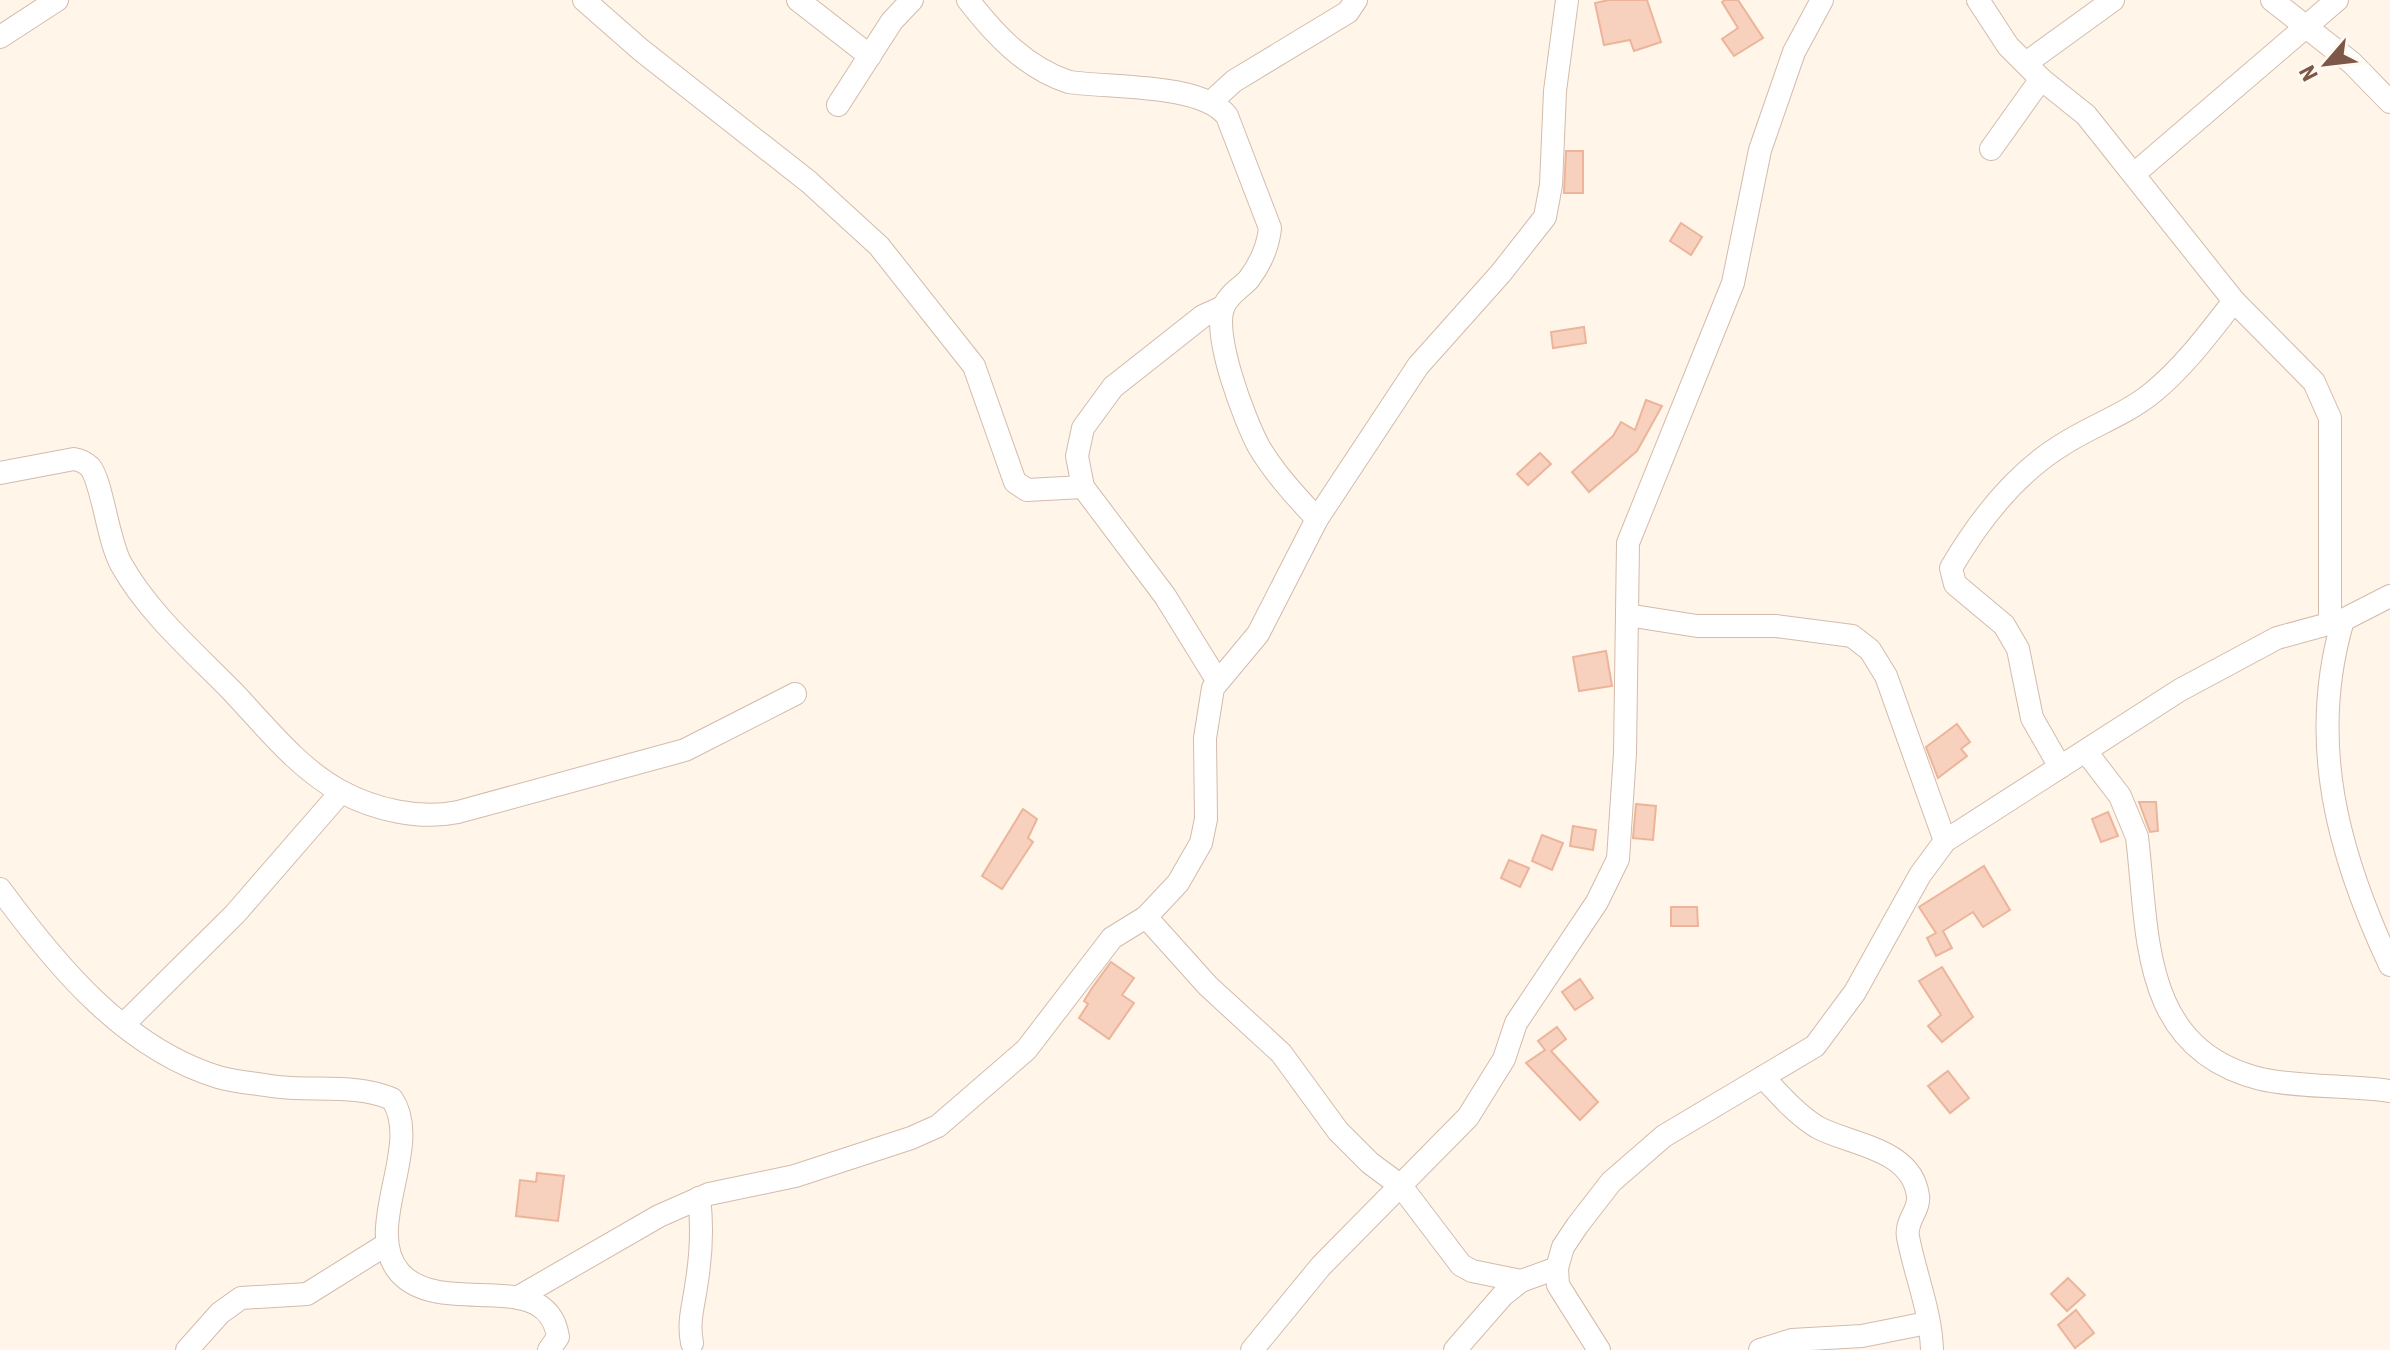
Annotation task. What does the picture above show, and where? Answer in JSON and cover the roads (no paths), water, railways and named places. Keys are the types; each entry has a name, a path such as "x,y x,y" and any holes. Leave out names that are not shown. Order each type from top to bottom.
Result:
{"street":[{"path":"0,37 57,0"},
{"path":"584,0 641,50 809,182 879,246 974,366 1015,482 1027,490 1083,487"},
{"path":"798,0 845,40 870,56"},
{"path":"838,105 892,21 912,0"},
{"path":"968,0 1016,53 1049,76 1069,82 1131,86 1211,102 1227,116 1270,228 1268,248 1249,279 1223,307 1203,316 1134,369 1099,402 1083,428 1077,456 1083,487 1165,596 1217,680"},
{"path":"1211,102 1234,81 1348,12 1356,0"},
{"path":"0,889 74,980 123,1025 220,1078 304,1091 368,1091 392,1099 398,1110 401,1137 387,1244 399,1272 419,1286 476,1297 522,1295 659,1216 699,1198 833,1165 938,1126 1026,1050 1112,938 1146,917 1178,883 1201,843 1206,819 1205,738 1210,697 1217,680 1258,634 1317,519 1418,366 1501,273 1545,217 1551,185 1555,91 1567,0"},
{"path":"1252,1350 1321,1266 1468,1117 1485,1094 1516,1023 1597,902 1618,859 1628,543 1733,283 1760,150 1794,52 1822,0"},
{"path":"1978,0 2008,46 2086,115 2234,301 2314,382 2326,405 2330,418 2336,621 2331,686 2332,799 2345,855 2388,955"},
{"path":"1991,149 2033,71 2113,0"},
{"path":"2272,0 2352,63 2390,102"},
{"path":"2134,174 2337,0"},
{"path":"2060,767 2032,718 2018,649 2004,625 1955,584 1951,568 1983,523 2027,472 2058,447 2150,395 2177,370 2234,301"},
{"path":"1223,307 1220,325 1225,349 1258,445 1285,485 1317,519"},
{"path":"0,473 74,459 83,461 92,469 109,535 121,565 187,648 308,768 341,792 403,813 434,817 458,812 685,750 795,694"},
{"path":"1599,1350 1558,1285 1557,1268 1563,1247 1611,1182 1681,1125 1815,1046 1855,992 1920,875 1945,841 2087,753 2180,690 2277,638 2336,621 2390,596"},
{"path":"1627,615 1697,626 1776,626 1852,636 1870,650 1886,676 1945,841"},
{"path":"2087,753 2132,817 2137,837 2151,968 2175,1019 2189,1037 2224,1065 2263,1079 2390,1091"},
{"path":"123,1025 235,914 341,792"},
{"path":"1146,917 1208,986 1281,1053 1351,1146 1401,1186 1461,1265 1472,1271 1521,1281"},
{"path":"1763,1077 1796,1111 1819,1128 1882,1152 1906,1174 1918,1196 1907,1234 1932,1350"},
{"path":"692,1343 688,1321 696,1288 703,1229 699,1198"},
{"path":"187,1350 220,1313 241,1298 307,1294 387,1244"},
{"path":"1455,1350 1503,1295 1521,1281 1557,1268"},
{"path":"522,1295 543,1308 555,1323 558,1337 549,1350"},
{"path":"1760,1350 1792,1340 1862,1336 1927,1323"}]}
